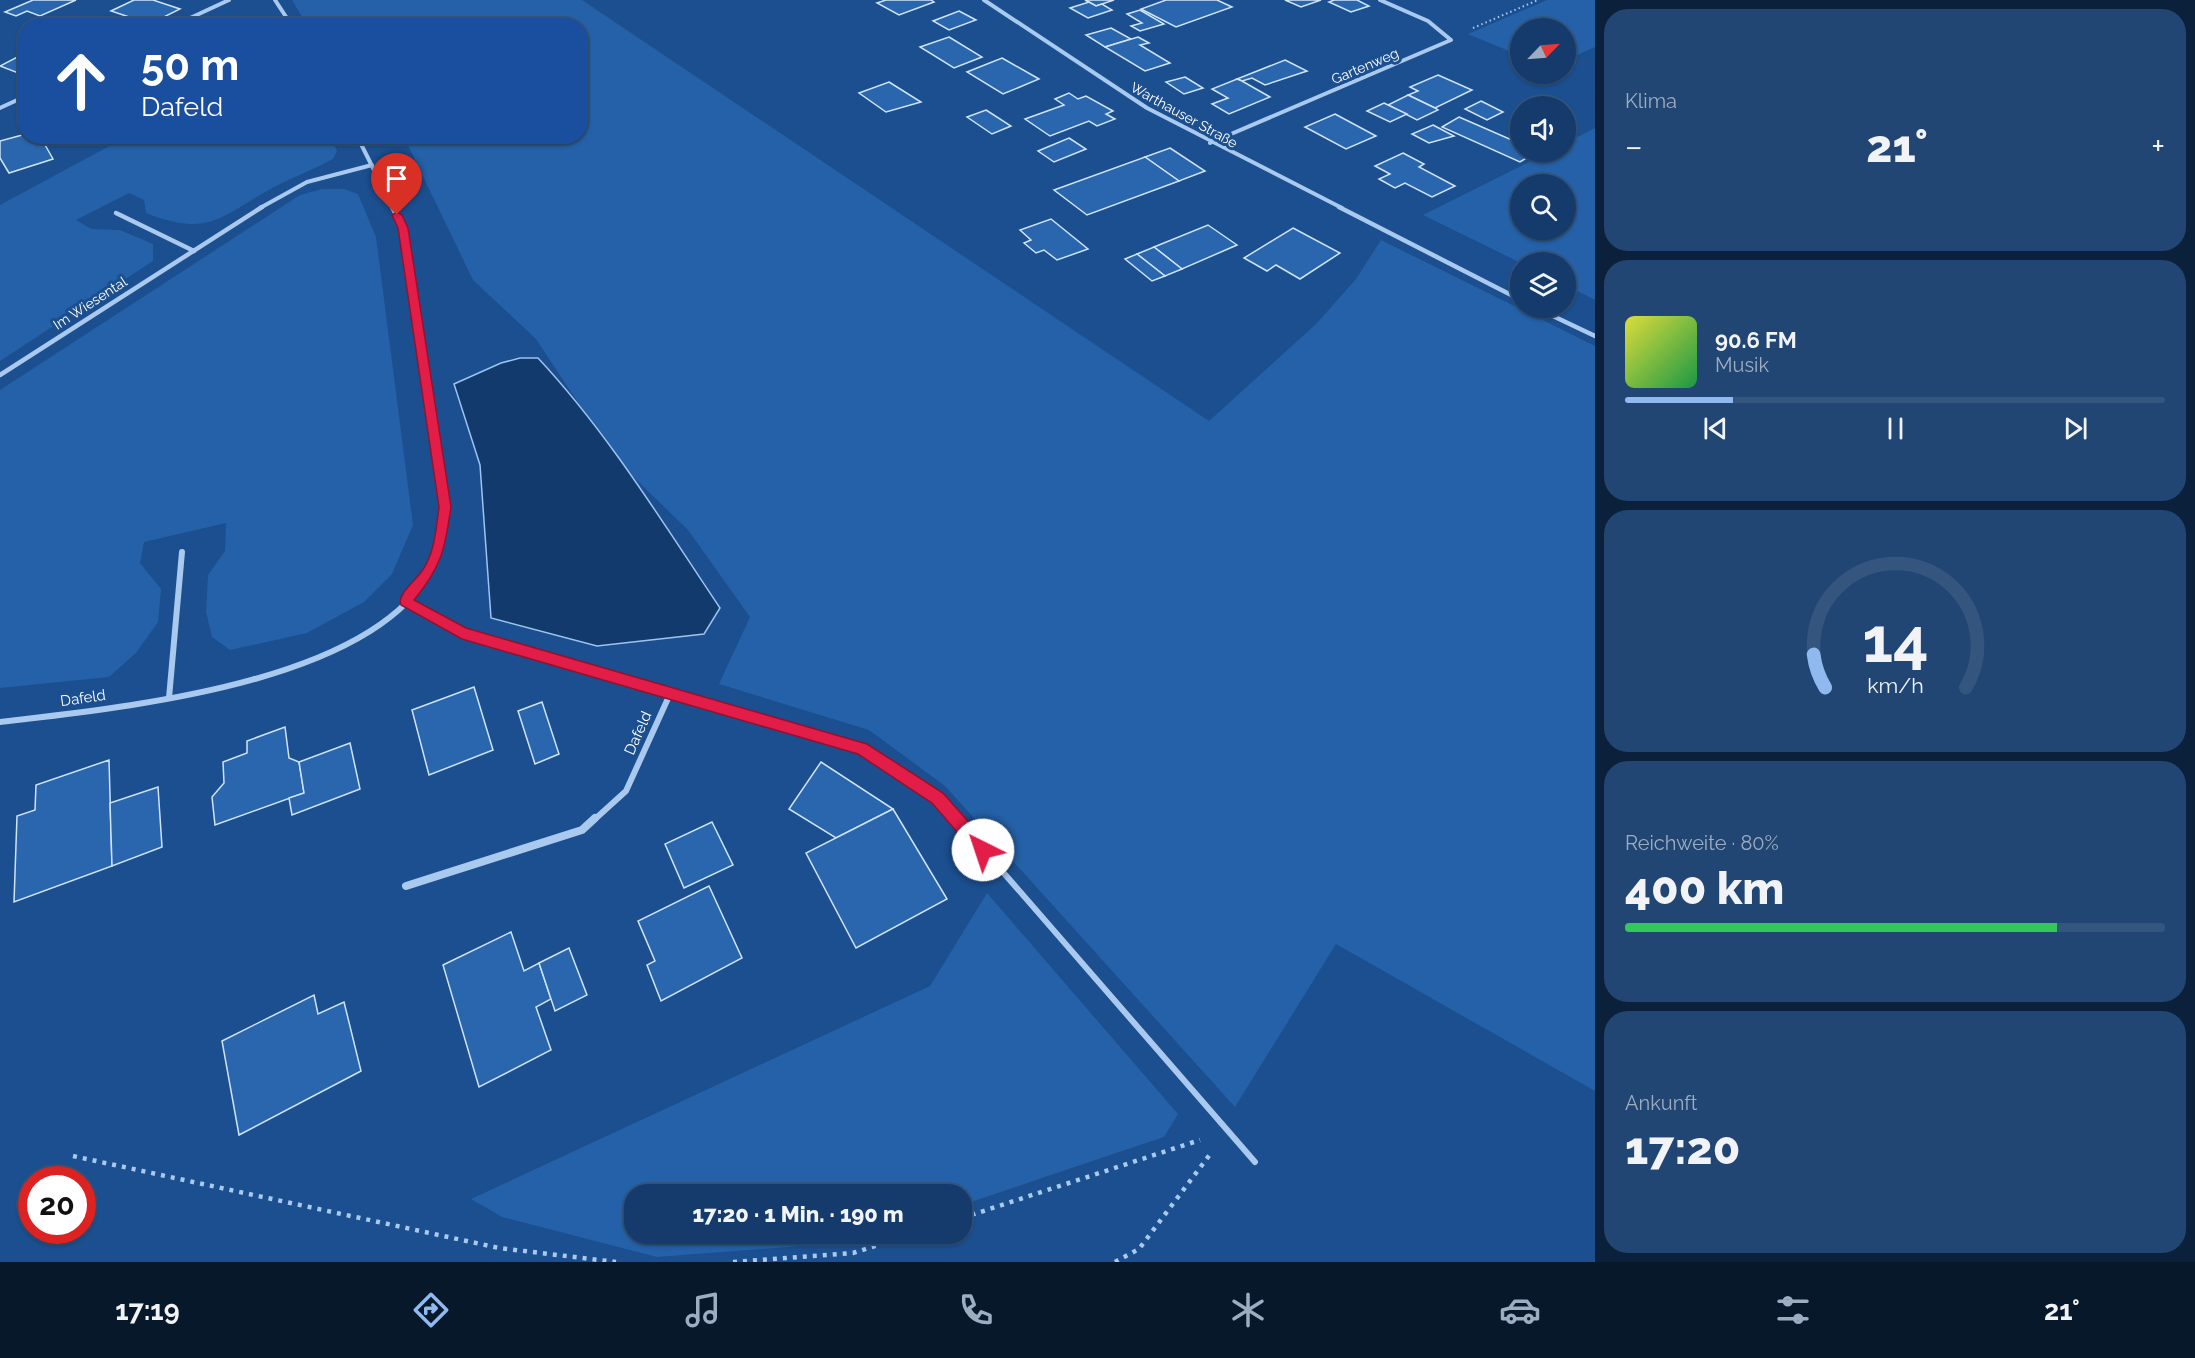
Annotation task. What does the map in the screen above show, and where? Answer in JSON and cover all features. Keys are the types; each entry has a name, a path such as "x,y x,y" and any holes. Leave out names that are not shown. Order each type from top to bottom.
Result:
{"street":[{"path":"190,18 229,0"},
{"path":"275,0 287,18"},
{"name":"Warthauser Straße","path":"984,0 1102,81 1210,142 1510,295"},
{"path":"1380,0 1432,23 1444,31"},
{"name":"Gartenweg","path":"1210,142 1451,40 1444,31"},
{"path":"0,108 18,100"},
{"name":"Dafeld","path":"0,722 93,711 207,691 315,661 366,635 405,601 429,572 440,545 445,507 403,228 361,144"},
{"name":"Im Wiesental","path":"0,375 287,190 307,182 372,165"},
{"path":"116,213 194,251"},
{"path":"1557,318 1595,336"},
{"path":"169,698 182,552"},
{"path":"405,601 462,633 670,694"},
{"name":"Dafeld","path":"406,886 582,830 626,792 670,694"}],"lane":[{"path":"670,694 862,749 938,798 1255,1162"}],"path":[{"path":"1444,31 1466,31 1538,0"},
{"path":"972,1215 1227,1131"},
{"path":"1115,1262 1139,1249 1227,1131"},
{"path":"73,1156 499,1248 616,1262"},
{"path":"733,1262 853,1254 883,1244"}],"shaded area":[{"path":"292,0 582,0 1209,421 1316,324 1356,279 1381,240 1510,304 1510,318 1538,318 1595,346 1595,1091 1336,944 1235,1107 945,786 869,730 719,684 750,617 688,530 616,460 536,339 473,280 407,144 588,144 588,18 303,18"},
{"path":"1547,0 1595,0 1595,47 1576,56 1576,18 1510,18 1510,51 1468,34"},
{"path":"1595,128 1595,300 1576,290 1576,252 1510,252 1510,258 1423,215 1529,162 1576,162 1576,138"},
{"path":"113,144 334,144 337,151 333,159 274,187 227,215 214,220 185,224 167,220 146,213 144,200 129,193 76,220 91,229 120,230 153,244 153,261 0,361 0,205"},
{"path":"322,189 344,189 358,194 376,237 413,525 392,574 364,602 307,633 230,650 212,637 206,612 208,575 225,551 226,523 144,542 140,563 161,589 158,622 136,653 109,677 0,688 0,390 300,195"},
{"path":"520,358 538,358 588,417 634,479 720,608 704,634 597,646 491,618 480,465 454,384 501,363"},
{"path":"987,893 1178,1114 1164,1137 972,1202 972,1184 624,1184 624,1244 827,1244 657,1257 502,1217 471,1199 930,986"}],"building":[{"path":"33,0 76,0 40,16 27,11 16,16 5,12"},
{"path":"134,0 153,0 180,9 162,18 132,18 111,11"},
{"path":"886,0 931,0 934,2 899,15 877,3"},
{"path":"1085,0 1114,0 1096,6"},
{"path":"1166,0 1217,0 1232,7 1176,27 1141,9"},
{"path":"1285,0 1321,0 1301,7"},
{"path":"1357,0 1369,6 1351,12 1329,2"},
{"path":"1089,2 1096,6 1102,4 1112,10 1088,18 1070,8"},
{"path":"1140,10 1164,24 1140,31 1131,26 1142,23 1127,14"},
{"path":"959,11 976,20 949,30 933,21"},
{"path":"1111,28 1131,39 1105,47 1086,35"},
{"path":"949,37 982,57 954,68 920,47"},
{"path":"1138,37 1149,43 1140,45 1170,63 1145,71 1105,47"},
{"path":"18,57 18,73 0,66"},
{"path":"1002,58 1039,79 1003,94 967,72"},
{"path":"1285,60 1307,71 1265,85 1252,78 1242,81 1237,79"},
{"path":"1438,75 1472,90 1435,108 1408,95 1418,91 1410,87"},
{"path":"1185,77 1203,88 1184,94 1166,82"},
{"path":"1237,79 1270,97 1229,114 1212,104 1228,98 1212,89"},
{"path":"889,82 921,102 886,112 859,93"},
{"path":"1069,93 1078,99 1086,96 1113,111 1106,114 1115,119 1097,126 1089,121 1050,136 1025,119 1064,105 1055,99"},
{"path":"1408,95 1438,110 1417,120 1388,105"},
{"path":"1481,101 1503,112 1487,120 1465,109"},
{"path":"1384,103 1407,114 1390,122 1367,111"},
{"path":"986,110 1011,126 992,134 967,117"},
{"path":"1335,114 1376,136 1346,149 1305,127"},
{"path":"1459,117 1510,139 1510,158 1442,127"},
{"path":"1433,125 1454,136 1429,143 1412,134"},
{"path":"18,136 18,144 45,144 53,159 9,173 0,158 0,141"},
{"path":"1069,138 1086,149 1054,162 1038,151"},
{"path":"1170,148 1205,171 1179,181 1145,157"},
{"path":"1403,153 1424,164 1419,167 1455,186 1432,197 1405,183 1395,188 1379,179 1390,174 1375,166"},
{"path":"1145,157 1179,181 1087,215 1054,190"},
{"path":"1051,219 1088,249 1057,260 1044,250 1036,253 1024,243 1031,240 1020,230"},
{"path":"1208,225 1237,245 1182,269 1154,247"},
{"path":"1293,228 1340,253 1300,279 1276,265 1267,271 1244,258"},
{"path":"1154,247 1182,269 1165,276 1137,254"},
{"path":"1137,254 1165,276 1152,281 1125,259"},
{"path":"474,687 493,750 429,775 412,710"},
{"path":"542,702 559,754 535,764 518,711"},
{"path":"285,727 289,758 299,762 304,793 215,825 212,797 224,783 223,762 247,753 247,741"},
{"path":"350,743 360,789 292,815 289,798 304,793 299,762"},
{"path":"109,760 112,866 14,902 17,816 35,810 36,785"},
{"path":"821,762 893,809 836,838 789,809"},
{"path":"158,787 162,847 112,866 110,803"},
{"path":"893,809 947,899 856,948 806,853"},
{"path":"712,822 733,865 684,888 665,844"},
{"path":"709,886 742,958 661,1001 647,965 655,961 638,921"},
{"path":"511,932 524,971 539,963 551,999 536,1007 551,1050 479,1087 443,965"},
{"path":"569,948 587,995 555,1011 539,963"},
{"path":"314,995 318,1014 344,1002 361,1071 239,1135 222,1041"}],"route":[{"path":"397,215 403,228 445,507 440,545 429,572 405,601 462,633 862,749 938,798 983,850"}]}
